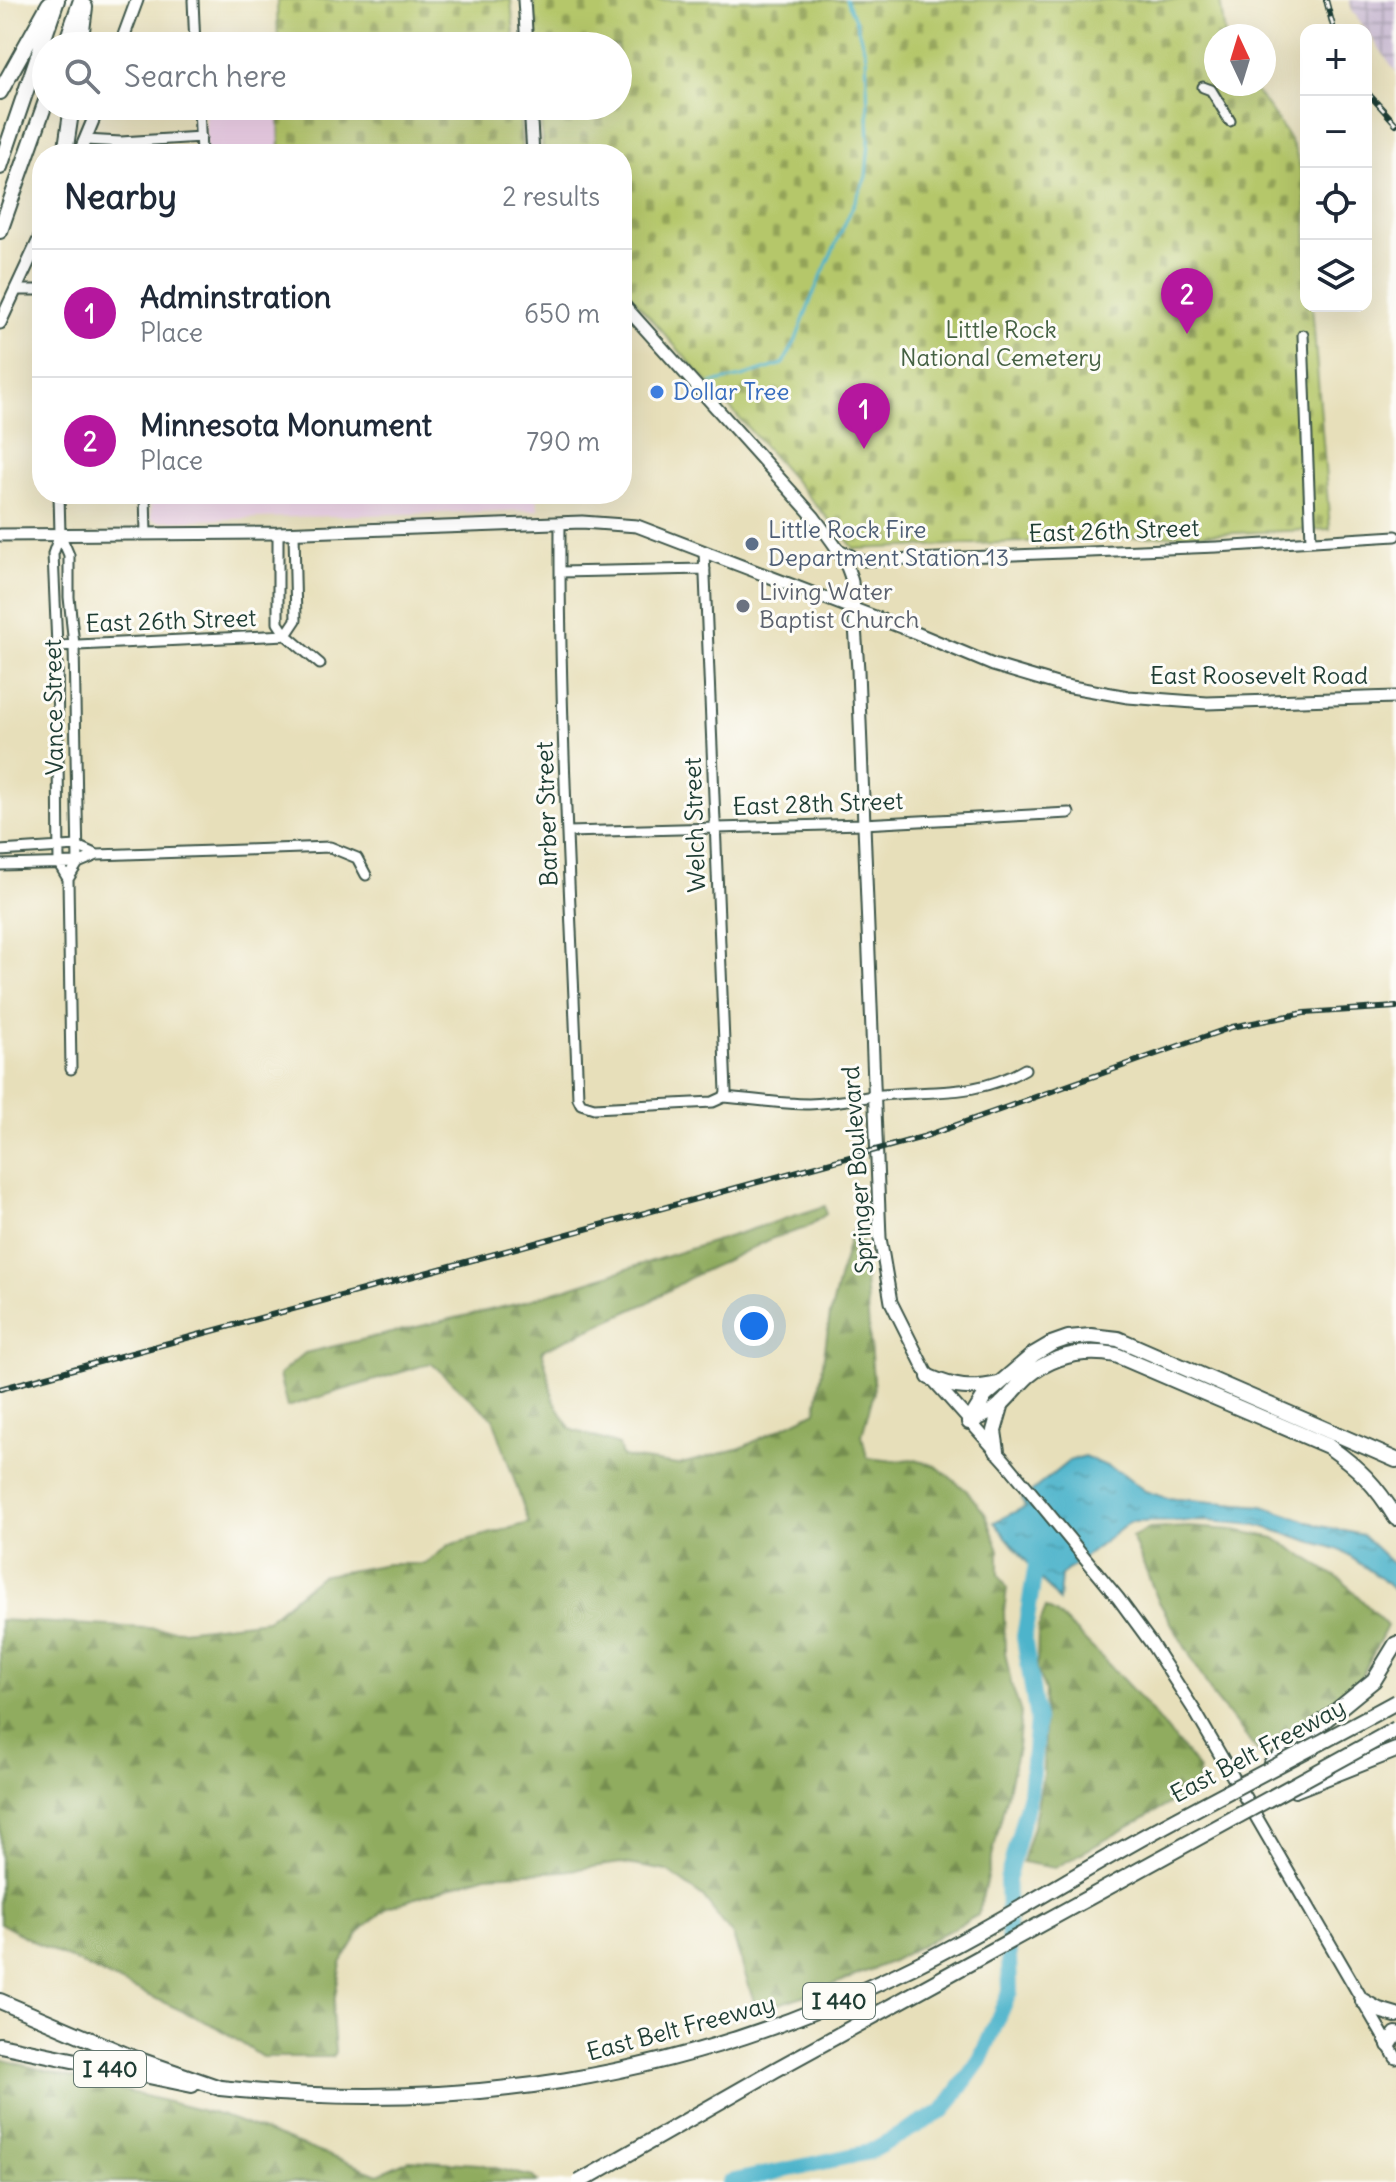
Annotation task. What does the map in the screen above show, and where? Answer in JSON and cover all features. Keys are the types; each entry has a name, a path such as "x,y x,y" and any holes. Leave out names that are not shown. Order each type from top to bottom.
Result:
{"highway":[{"path":"35,32 54,0"},
{"path":"44,32 54,0"},
{"path":"70,32 83,0"},
{"path":"81,32 83,0"},
{"path":"0,92 32,37"},
{"path":"0,167 32,68"},
{"path":"0,231 39,120"},
{"path":"66,144 70,120"},
{"path":"969,1422 985,1396 1034,1354 1068,1338 1091,1336 1118,1339 1396,1460"},
{"path":"969,1422 995,1410 1028,1376 1050,1361 1069,1354 1093,1351 1116,1355 1328,1446 1359,1468 1379,1490 1396,1518"},
{"path":"929,1377 965,1388 999,1384"},
{"path":"1002,1403 994,1431 1002,1456"},
{"path":"1256,1776 1325,1723 1374,1680 1396,1644"},
{"name":"East Belt Freeway","path":"0,2045 160,2080 324,2097 458,2095 572,2080 670,2059 793,2020 897,1975 1396,1702"},
{"name":"East Belt Freeway","path":"579,2182 775,2070 1396,1729"},
{"path":"1268,1799 1396,1750"},
{"path":"0,2001 131,2057 220,2088"},
{"path":"1363,2001 1396,2015"}],"main road":[{"path":"125,32 137,0"},
{"path":"524,0 526,32"},
{"path":"83,144 93,120"},
{"path":"531,120 532,144"},
{"path":"0,323 32,254"},
{"name":"Springer Boulevard","path":"632,314 814,517 849,570 854,609 880,1238 888,1289 901,1326 929,1377 1002,1456 1118,1598 1196,1713 1363,2001 1394,2045"},
{"name":"East Roosevelt Road","path":"0,535 294,533 594,522 637,526 1008,670 1098,693 1207,703 1396,697"}],"street":[{"path":"193,0 194,32"},
{"path":"1203,87 1214,94 1230,121"},
{"path":"200,120 201,144"},
{"path":"85,140 121,142 201,137"},
{"path":"15,290 32,290"},
{"path":"1303,335 1311,541"},
{"name":"Vance Street","path":"59,504 60,534 53,554 57,646 58,847 59,864 68,879"},
{"path":"145,504 146,533"},
{"name":"Barber Street","path":"560,523 578,1098 581,1104 594,1108 713,1102 724,1097"},
{"path":"278,533 278,623 286,635 320,664"},
{"path":"286,635 296,620 294,533"},
{"name":"Vance Street","path":"60,534 69,555 74,645 78,863"},
{"name":"East 26th Street","path":"837,548 864,561 1396,536"},
{"name":"Welch Street","path":"704,551 724,1097"},
{"path":"560,572 705,569"},
{"name":"East 26th Street","path":"57,646 286,635"},
{"name":"East 28th Street","path":"568,832 863,824 1069,813"},
{"path":"0,851 77,846 97,855"},
{"path":"0,865 78,863 97,855 330,847 357,858 366,875"},
{"path":"71,1069 68,879 78,863"},
{"path":"724,1097 812,1104 874,1096 956,1092 998,1083 1025,1069"}],"shaded area":[{"path":"1349,0 1396,0 1396,72 1372,38 1372,24 1362,24"},
{"path":"205,120 279,120 280,144 206,144"},
{"path":"150,504 538,504 538,510 157,521 151,519"}],"green space":[{"path":"277,0 511,0 514,32 278,32"},
{"name":"Little Rock National Cemetery","path":"534,0 1220,0 1223,24 1204,24 1204,96 1259,96 1290,140 1300,168 1300,312 1312,312 1330,529 855,549 632,297 632,144 542,144 541,120 632,120 632,32 536,32"},
{"path":"279,120 520,120 521,144 280,144"},
{"path":"825,1206 826,1214 806,1228 773,1238 693,1276 647,1303 542,1350 554,1400 570,1429 619,1445 622,1457 678,1465 741,1448 816,1411 830,1315 851,1232 861,1231 874,1392 862,1435 867,1458 912,1459 936,1466 967,1491 986,1515 999,1550 999,1574 1007,1588 1005,1652 1021,1713 1018,1748 978,1915 890,1962 757,2011 733,1936 703,1897 667,1871 621,1863 563,1871 486,1875 388,1907 362,1929 341,1963 332,2013 335,2052 332,2057 262,2057 217,2027 38,1944 0,1923 0,1620 182,1630 267,1620 320,1576 387,1564 425,1564 449,1545 529,1523 493,1418 431,1363 287,1407 279,1375 305,1353 520,1303"},
{"path":"1188,1527 1234,1530 1275,1538 1343,1581 1387,1626 1354,1691 1308,1726 1260,1754 1214,1697 1158,1600 1132,1537 1148,1529"},
{"path":"1046,1608 1056,1613 1113,1669 1199,1770 1198,1788 1055,1868 1022,1862 1034,1823 1043,1775 1045,1691 1037,1670 1038,1628"},
{"path":"0,2059 223,2116 378,2174 409,2160 479,2164 533,2177 538,2182 0,2182"}],"water":[{"path":"1084,1456 1122,1473 1145,1491 1167,1498 1263,1506 1321,1526 1362,1535 1396,1567 1396,1592 1340,1550 1257,1525 1207,1521 1130,1522 1061,1575 1059,1601 994,1522 1025,1507 1022,1499 1069,1461"}],"waterway":[{"path":"711,383 783,364 866,177 869,141 866,55 846,0"},
{"path":"730,2182 869,2152 943,2111 980,2060 1010,1991 1007,1880 1030,1793 1037,1720 1024,1637 1038,1552"}],"railway":[{"path":"1326,0 1332,24"},
{"path":"1371,96 1396,124"},
{"path":"0,1389 923,1137 1232,1027 1304,1013 1396,1007"}],"place":[{"name":"Minnesota Monument","path":"1187,334"},
{"name":"Dollar Tree","path":"657,392"},
{"name":"Adminstration","path":"864,449"},
{"name":"Little Rock Fire Department Station 13","path":"752,544"},
{"name":"Living Water Baptist Church","path":"743,606"}]}
